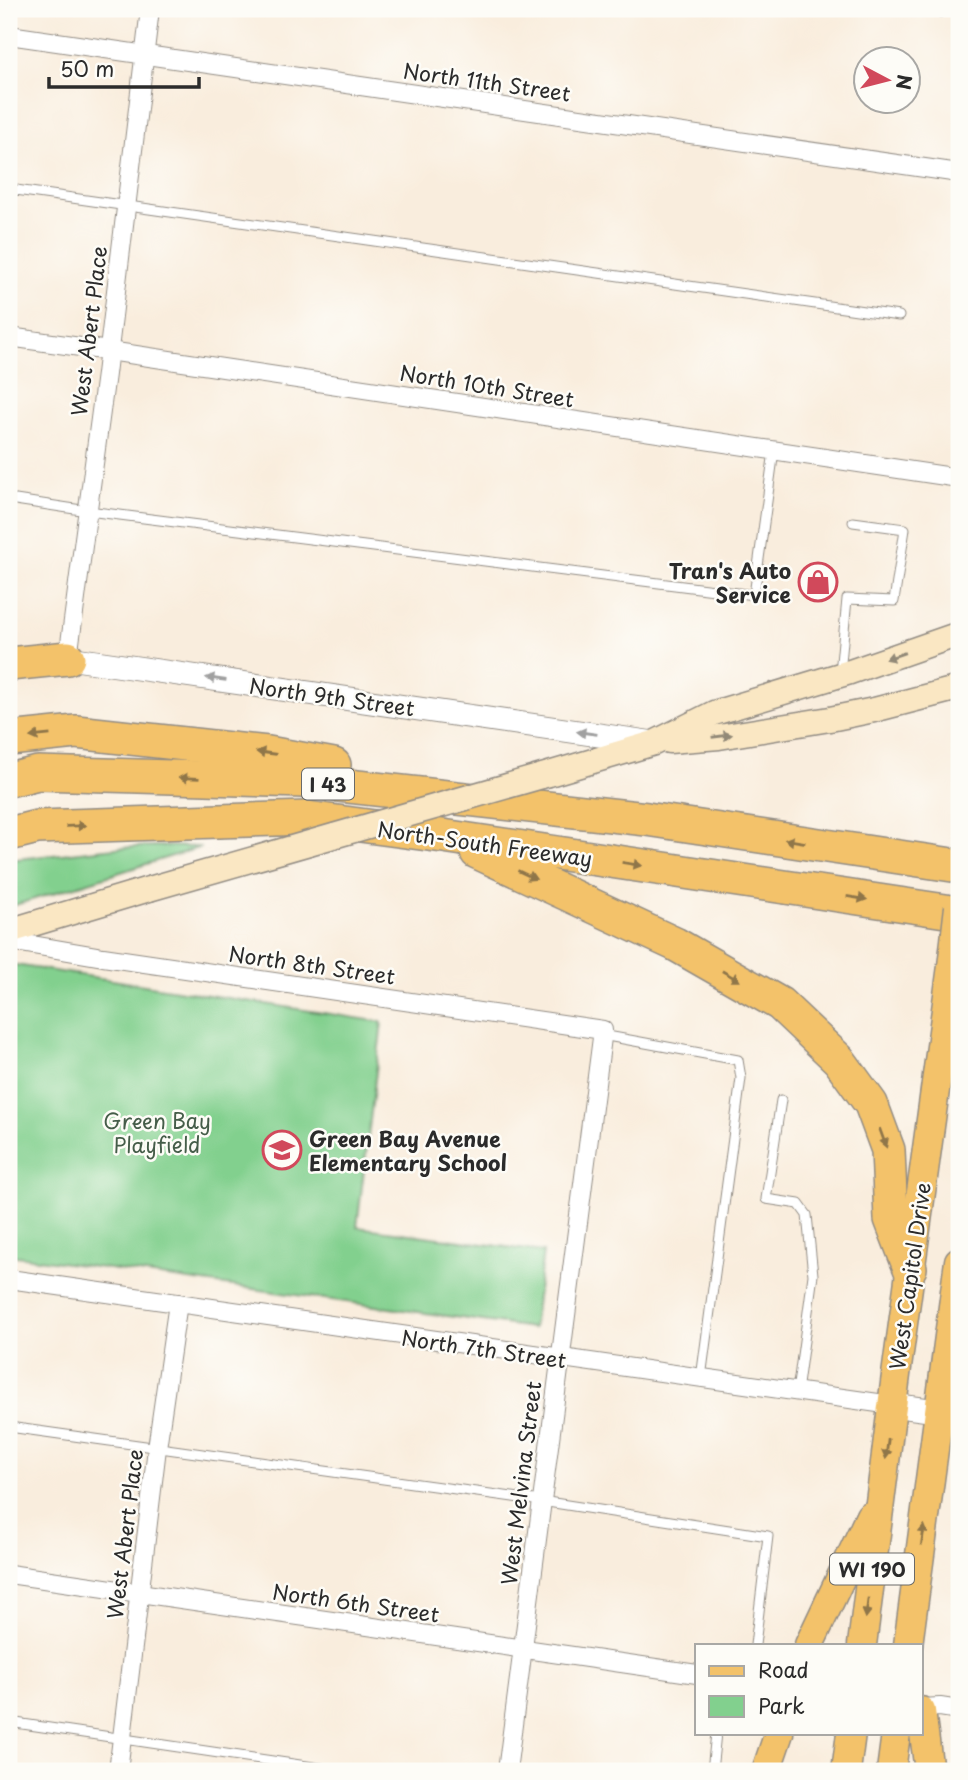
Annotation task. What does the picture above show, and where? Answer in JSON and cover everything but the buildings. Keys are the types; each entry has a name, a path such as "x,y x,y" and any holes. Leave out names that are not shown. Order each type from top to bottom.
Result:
{"highway":[{"path":"9,664 68,658"},
{"path":"9,739 76,732 268,753 647,819"},
{"name":"North-South Freeway","path":"9,780 38,774 303,781 647,819 959,866"},
{"name":"North-South Freeway","path":"9,834 37,827 307,818 959,910"},
{"path":"443,836 675,944 780,1004 839,1060 870,1104 887,1150 891,1219 910,1268"}],"main road":[{"path":"9,931 654,743 714,713 840,675 959,634"},
{"path":"654,743 719,737 830,719 959,688"},
{"name":"West Capitol Drive","path":"862,1644 959,910"},
{"name":"WI 190","path":"911,1639 949,1413 959,1261"},
{"path":"809,1644 882,1492"},
{"path":"922,1717 929,1771"},
{"path":"765,1771 779,1734"},
{"path":"846,1771 851,1734"},
{"path":"891,1771 897,1734"}],"street":[{"name":"West Abert Place","path":"68,658 109,351 150,9"},
{"name":"North 11th Street","path":"9,35 959,173"},
{"name":"North 10th Street","path":"9,337 959,478"},
{"name":"North 9th Street","path":"9,649 654,743"},
{"name":"North 8th Street","path":"9,941 603,1030 602,1035"},
{"name":"West Melvina Street","path":"507,1771 602,1035"},
{"name":"North 7th Street","path":"9,1279 949,1413"},
{"name":"West Abert Place","path":"118,1771 178,1303"},
{"name":"North 6th Street","path":"9,1574 695,1674"},
{"path":"922,1709 940,1707 959,1710"}],"lane":[{"path":"917,9 941,12"},
{"path":"9,189 899,316"},
{"path":"9,499 754,595 774,451"},
{"path":"840,675 847,599 894,601 905,528 853,522"},
{"path":"602,1035 738,1059 741,1078 701,1378"},
{"path":"781,1100 766,1199 799,1204 807,1215 813,1275 797,1392"},
{"path":"9,1427 541,1501 768,1536 755,1644"},
{"path":"9,1722 341,1771"},
{"path":"712,1771 716,1734"}],"green space":[{"path":"156,846 201,847 9,907 9,860"},
{"name":"Green Bay Playfield","path":"9,964 382,1022 357,1227 543,1252 533,1328 9,1255"}],"place":[{"name":"Tran's Auto Service","path":"818,582"},
{"name":"Green Bay Avenue Elementary School","path":"282,1150"}]}
